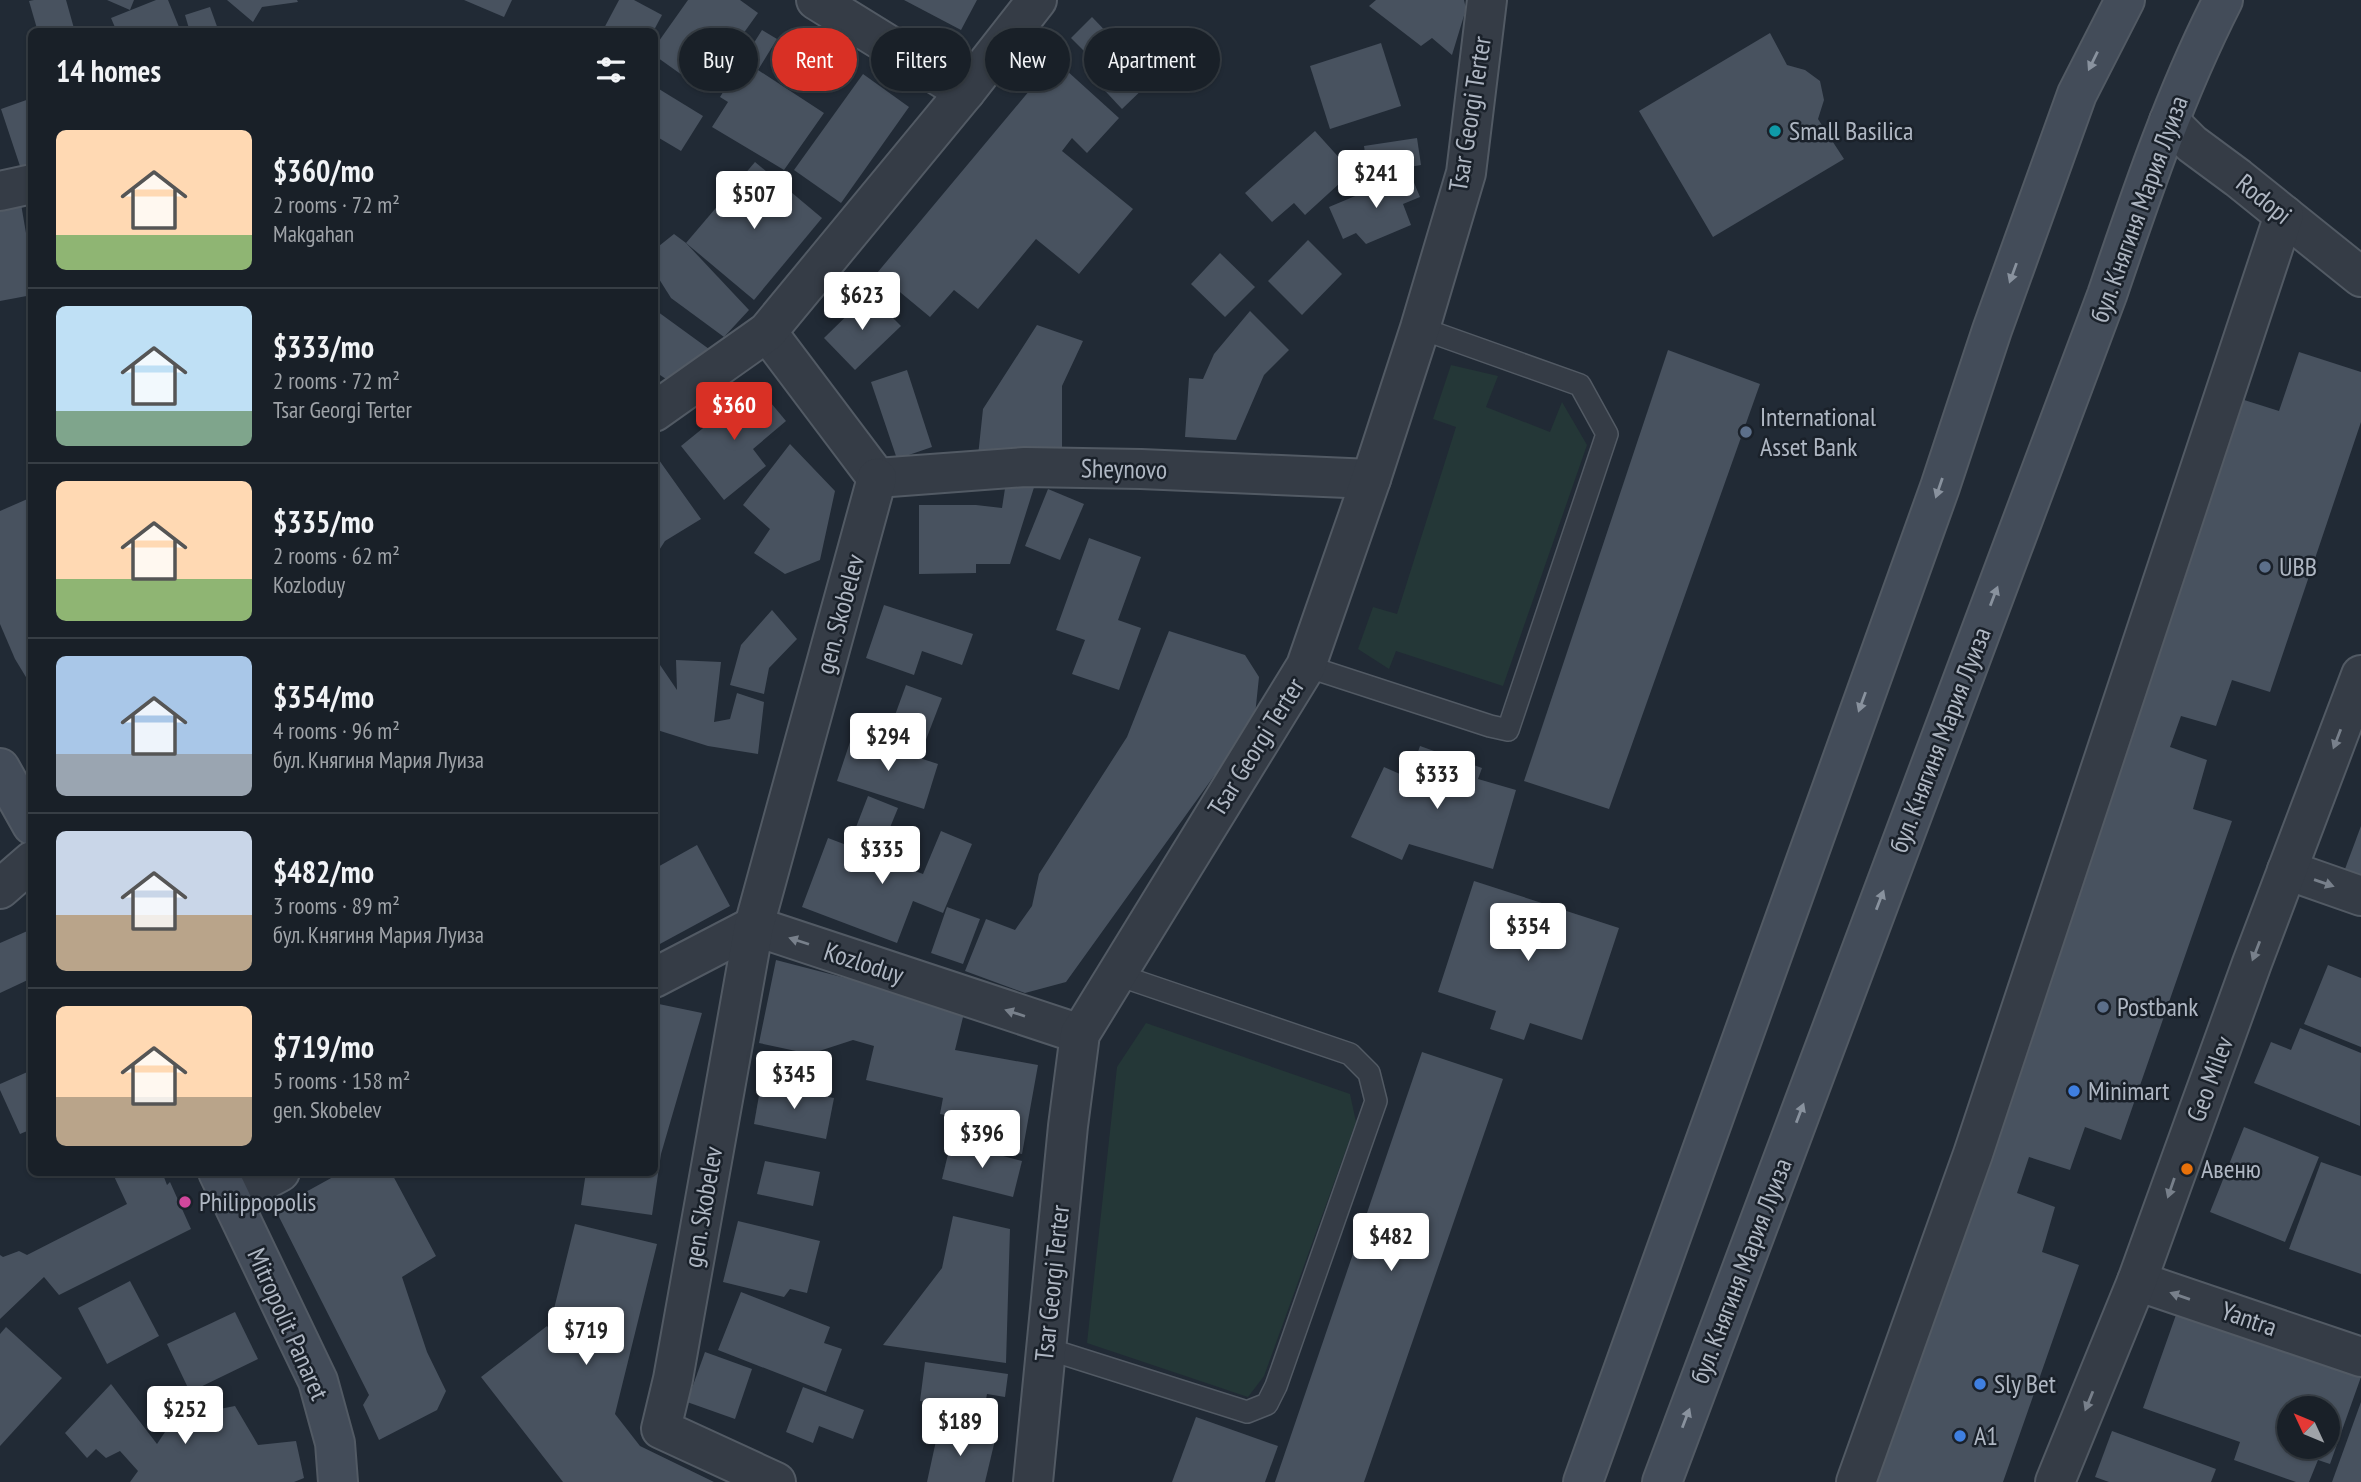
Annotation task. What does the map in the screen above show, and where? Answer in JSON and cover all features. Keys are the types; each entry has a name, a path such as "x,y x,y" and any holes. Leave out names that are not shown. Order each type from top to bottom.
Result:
{"main road":[{"path":"1583,1482 1940,487 1992,330 2077,94 2125,0"},
{"name":"бул. Княгиня Мария Луиза","path":"1662,1482 2107,295 2169,121 2223,0"},
{"path":"0,768 28,818"},
{"name":"Mitropolit Panaret","path":"225,1185 317,1381 335,1443 338,1482"}],"street":[{"path":"816,0 965,92"},
{"path":"658,409 767,332 965,92 1037,0"},
{"name":"Tsar Georgi Terter","path":"1033,1482 1068,1126 1080,1034 1306,666 1371,479 1466,173 1487,0"},
{"name":"Rodopi","path":"2169,121 2192,144 2361,277"},
{"path":"0,191 28,185"},
{"path":"1856,1482 1973,1154 2284,215"},
{"path":"767,332 877,478"},
{"name":"Sheynovo","path":"877,478 1025,467 1141,468 1371,479"},
{"name":"gen. Skobelev","path":"776,1482 661,1429 673,1379 754,926 877,478"},
{"name":"Geo Milev","path":"2055,1482 2137,1281 2361,675"},
{"path":"0,889 28,864"},
{"path":"2287,870 2361,896"},
{"path":"658,976 754,926"},
{"name":"Kozloduy","path":"754,926 1080,1034"},
{"path":"225,1185 263,1176"},
{"name":"Yantra","path":"2137,1281 2361,1357"}],"lane":[{"path":"1306,666 1508,730 1607,434 1580,385 1420,328"},
{"path":"1045,1348 1247,1412 1267,1404 1376,1101 1369,1073 1350,1054 1118,975"}],"shaded area":[{"path":"1451,365 1498,376 1486,407 1550,432 1562,402 1587,445 1503,686 1396,651 1389,669 1358,649 1373,607 1397,614 1456,427 1433,419"},
{"path":"1146,1023 1350,1094 1356,1122 1264,1376 1248,1397 1087,1343 1117,1067"}],"building":[{"path":"66,0 74,28 37,28 29,1"},
{"path":"107,0 134,0 130,10"},
{"path":"156,0 168,0 179,28 115,28 111,18"},
{"path":"227,0 298,2 262,7 253,22"},
{"path":"464,0 512,0 504,17"},
{"path":"619,0 634,0 662,15 655,28 604,28"},
{"path":"688,0 740,0 758,13 747,28 679,28 679,73 658,58 658,42"},
{"path":"904,0 977,0 962,28 957,28"},
{"path":"1376,0 1464,0 1466,9 1452,55 1432,38 1421,46 1369,6"},
{"path":"210,7 218,28 189,28 185,15"},
{"path":"1092,17 1103,28 1084,28 1084,51 1071,38"},
{"path":"762,30 772,36 772,47 758,70 758,36"},
{"path":"1770,33 1787,65 1805,70 1820,81 1824,100 1818,119 1844,159 1713,237 1639,111"},
{"path":"1381,43 1401,106 1330,129 1310,66"},
{"path":"758,70 772,79 772,91 790,91 824,113 784,170 712,127 728,102 720,97 724,91 758,91"},
{"path":"863,74 871,80 871,91 887,91 909,107 841,203 794,170 851,91 857,91 857,82"},
{"path":"1070,74 1084,86 1084,91 1089,91 1119,118 1087,153 1072,138 1062,151 1133,209 1079,274 1036,239 978,309 954,290 930,317 877,273 1029,91 1070,91"},
{"path":"658,88 703,116 681,151 658,137"},
{"path":"1105,91 1141,91 1122,109"},
{"path":"28,99 28,170 22,172 1,109"},
{"path":"1315,131 1352,172 1305,215 1294,203 1272,222 1245,193"},
{"path":"1417,138 1421,165 1368,174 1364,146"},
{"path":"755,162 822,218 754,300 686,243"},
{"path":"1410,173 1420,197 1403,204 1411,225 1366,244 1356,233 1343,239 1329,207"},
{"path":"21,204 28,245 28,296 0,301 0,207"},
{"path":"674,234 686,243 749,310 724,337 671,298 658,277 658,247"},
{"path":"1308,240 1342,274 1302,315 1268,281"},
{"path":"1220,253 1255,287 1225,317 1191,284"},
{"path":"869,294 901,326 855,370 824,338"},
{"path":"1250,311 1289,350 1264,375 1236,440 1185,437 1189,378 1203,379 1214,354"},
{"path":"658,312 709,349 666,379 658,374"},
{"path":"1037,325 1083,341 1062,386 1062,453 978,456 983,409"},
{"path":"1668,350 1760,384 1609,809 1524,781"},
{"path":"2299,352 2361,372 2361,422 2270,692 2232,680 2216,726 2181,716 2170,747 2207,760 2193,809 2232,821 2121,1140 2085,1127 2070,1170 2029,1157 2017,1193 2055,1207 2042,1252 2079,1265 2003,1482 1871,1482 2241,399 2279,411"},
{"path":"907,370 932,447 897,459 871,382"},
{"path":"756,385 786,421 753,449 766,466 724,500 681,446"},
{"path":"790,444 835,491 820,560 785,574 754,553 770,529 743,505"},
{"path":"658,459 701,519 665,541 658,552"},
{"path":"1036,481 1010,564 976,564 976,573 919,574 919,505 1002,508 1006,482"},
{"path":"1048,489 1084,504 1060,560 1025,546"},
{"path":"28,499 28,680 15,659 0,624 0,511"},
{"path":"1089,538 1141,557 1118,620 1141,628 1119,690 1072,674 1085,640 1056,630"},
{"path":"884,605 973,634 962,665 922,651 914,675 866,658"},
{"path":"772,610 797,639 769,668 764,694 730,685 741,645"},
{"path":"1169,631 1245,655 1259,677 1255,715 1227,770 1214,776 1066,982 1025,993 965,971 986,919 1015,930 1032,906 1039,874 1127,737"},
{"path":"676,660 721,662 714,722 730,719 737,693 764,702 758,754 708,746 658,730 658,662 677,690"},
{"path":"906,685 942,698 922,750 887,737"},
{"path":"852,736 938,764 924,809 837,781"},
{"path":"1420,746 1482,768 1478,779 1516,790 1493,869 1409,844 1402,860 1351,837 1384,767 1409,778"},
{"path":"868,796 898,808 882,847 853,835"},
{"path":"2361,826 2361,884 2342,877"},
{"path":"941,831 972,844 943,913 913,901 897,943 802,907 828,838 923,874"},
{"path":"697,845 730,906 658,945 658,867"},
{"path":"1474,881 1619,928 1582,1040 1530,1023 1524,1040 1490,1029 1496,1011 1438,992"},
{"path":"947,907 980,919 963,964 931,953"},
{"path":"28,931 28,980 0,993 0,943"},
{"path":"776,960 965,1009 955,1050 1038,1065 1022,1154 978,1146 982,1122 940,1114 943,1098 866,1080 874,1046 853,1040 810,1054 759,1043"},
{"path":"2328,965 2361,978 2361,1047 2304,1024"},
{"path":"658,1004 702,1013 661,1154 658,1174"},
{"path":"2300,1028 2361,1053 2360,1126 2254,1083 2271,1042 2291,1050"},
{"path":"1422,1052 1503,1079 1364,1482 1275,1482"},
{"path":"28,1072 28,1131 20,1134 0,1090 0,1084"},
{"path":"761,1084 834,1098 826,1139 754,1124"},
{"path":"2244,1127 2319,1157 2285,1242 2210,1212"},
{"path":"951,1142 1022,1161 1013,1197 942,1179"},
{"path":"765,1161 820,1172 813,1206 757,1194"},
{"path":"2321,1162 2361,1176 2361,1274 2289,1249"},
{"path":"114,1176 164,1176 167,1185 170,1182 191,1229 59,1295 44,1277 0,1319 0,1255 3,1257 19,1251 27,1255 127,1204"},
{"path":"335,1176 393,1176 436,1256 402,1277 427,1352 446,1391 437,1410 379,1440 363,1405 369,1395 275,1209"},
{"path":"585,1176 658,1176 652,1215 581,1205"},
{"path":"953,1216 1010,1229 1006,1363 883,1345 942,1268"},
{"path":"738,1221 820,1241 807,1293 790,1289 784,1297 723,1282"},
{"path":"575,1224 657,1244 615,1414 640,1446 714,1482 563,1482 481,1377 547,1326 549,1329"},
{"path":"130,1281 159,1336 107,1364 78,1308"},
{"path":"741,1292 830,1327 824,1343 842,1349 826,1392 718,1350"},
{"path":"235,1312 258,1359 190,1392 167,1344"},
{"path":"2177,1312 2361,1377 2340,1436 2340,1396 2277,1396 2277,1460 2318,1460 2309,1482 2296,1482 2234,1460 2240,1442 2143,1408"},
{"path":"6,1327 62,1378 0,1446 0,1334"},
{"path":"705,1352 752,1369 735,1419 687,1402"},
{"path":"925,1362 1008,1374 1005,1397 987,1394 984,1410 920,1401"},
{"path":"111,1384 157,1444 165,1432 194,1414 235,1406 258,1445 296,1441 304,1478 294,1482 130,1482 138,1471 120,1451 106,1458 96,1449 87,1458 65,1433"},
{"path":"803,1387 864,1410 853,1439 819,1426 813,1443 786,1432"},
{"path":"2361,1402 2361,1482 2332,1482 2340,1460"},
{"path":"1196,1417 1278,1446 1265,1482 1172,1482"},
{"path":"939,1427 995,1440 985,1482 927,1482"},
{"path":"2112,1431 2216,1469 2211,1482 2109,1482 2095,1477"}],"place":[{"name":"Small Basilica","path":"1775,131"},
{"name":"International Asset Bank","path":"1746,432"},
{"name":"UBB","path":"2265,567"},
{"name":"Postbank","path":"2103,1007"},
{"name":"Minimart","path":"2074,1091"},
{"name":"Авеню","path":"2187,1169"},
{"name":"Philippopolis","path":"185,1202"},
{"name":"Sly Bet","path":"1980,1384"},
{"name":"A1","path":"1960,1436"}]}
